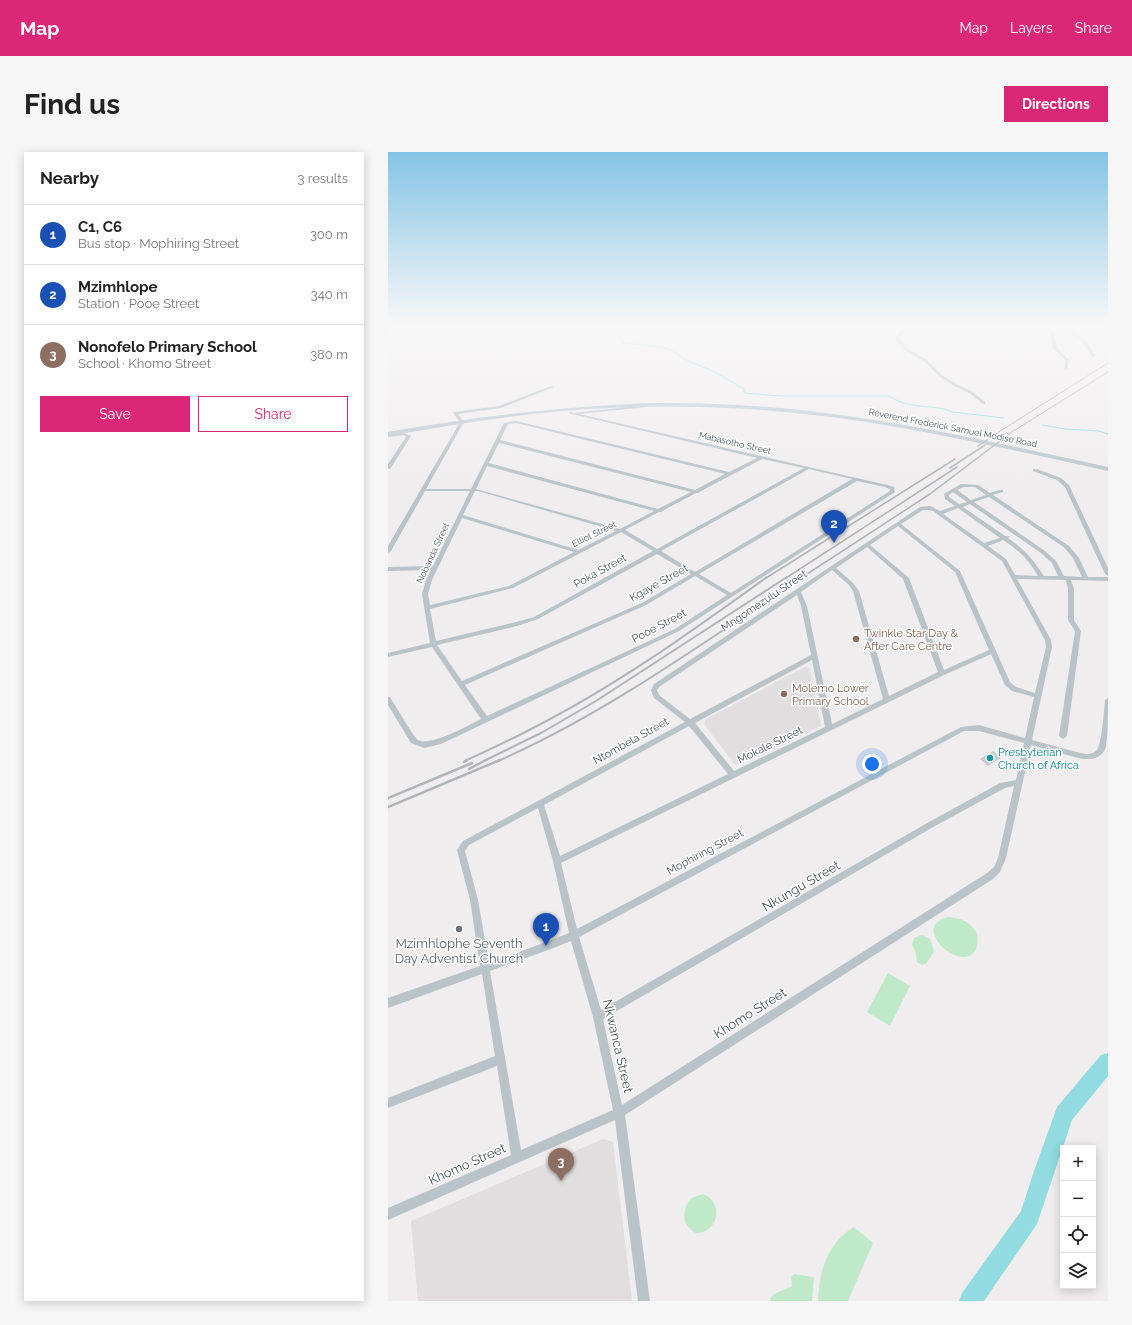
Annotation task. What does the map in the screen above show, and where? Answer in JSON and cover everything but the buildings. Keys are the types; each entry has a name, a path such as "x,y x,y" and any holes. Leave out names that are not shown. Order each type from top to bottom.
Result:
{"main road":[{"name":"Reverend Frederick Samuel Modise Road","path":"388,430 535,409 628,402 693,402 774,406 832,411 903,422 1108,464"},
{"name":"Reverend Frederick Samuel Modise Road","path":"388,435 461,420 544,412 645,406 753,408 858,419 957,437 1108,469"}],"street":[{"path":"944,378 972,393 984,404"},
{"path":"388,551 424,490 461,420 455,413 500,408 552,387"},
{"name":"Mabasotho Street","path":"645,406 572,413 889,487 892,489 893,493"},
{"name":"Nobanda Street","path":"486,720 433,644 425,594 426,586 506,423 516,422 730,474"},
{"path":"388,435 404,434 409,436 388,468"},
{"path":"497,442 697,492"},
{"name":"Elliot Street","path":"427,608 508,588 622,531 762,457"},
{"path":"486,464 660,510"},
{"name":"Poka Street","path":"388,655 517,624 536,618 808,468"},
{"path":"1035,470 1059,480 1067,486 1108,574"},
{"name":"Kgaye Street","path":"462,684 638,607 856,479"},
{"path":"1042,577 1027,555 946,497 946,494 963,485 972,484 1067,548 1076,558 1086,579"},
{"path":"424,490 484,491 622,531 731,595"},
{"path":"953,490 1051,558 1065,578 1071,590 1071,620 1078,631 1062,736"},
{"path":"940,513 1001,491"},
{"name":"Pooe Street","path":"388,699 414,741 419,744 427,745 438,742 685,625 893,493"},
{"name":"Mngomezulu Street","path":"689,722 656,696 654,692 655,688 921,508 930,508"},
{"name":"Khomo Street","path":"388,1214 619,1113 990,876 997,869 1002,858 1049,644 1004,560 940,513 930,508"},
{"path":"460,516 578,552"},
{"path":"898,524 955,569 1006,680 1014,689 1038,696"},
{"path":"985,545 1017,534"},
{"path":"867,545 906,578 942,673"},
{"path":"1100,555 1108,556"},
{"path":"388,568 435,568"},
{"path":"833,568 851,584 856,591 887,700"},
{"path":"1014,577 1108,579"},
{"path":"798,591 804,606 829,728"},
{"name":"Mokale Street","path":"557,861 942,673 993,651"},
{"name":"Ntombela Street","path":"486,968 474,900 461,850 466,843 814,656"},
{"name":"Mophiring Street","path":"388,1003 574,935 964,728 979,728 1084,757 1099,754 1103,745 1108,700"},
{"path":"689,722 696,728 733,775"},
{"name":"Nkungu Street","path":"598,1017 932,824 1003,785 1019,782"},
{"name":"Nkwanca Street","path":"540,803 557,861 574,935 598,1017 619,1113 644,1301"},
{"path":"486,968 516,1158"},
{"path":"388,1103 501,1059"}],"shaded area":[{"name":"Molemo Lower Primary School","path":"805,667 810,668 821,726 746,762 745,760 735,765 704,724 706,719"},
{"path":"603,1139 613,1142 632,1301 418,1301 411,1221"}],"green space":[{"path":"948,917 965,921 977,933 977,947 969,956 961,957 951,953 942,947 936,939 934,930 937,922"},
{"path":"922,935 930,939 934,951 927,963 922,965 917,962 912,944 914,938"},
{"path":"888,973 910,986 890,1026 867,1012"},
{"path":"703,1194 710,1198 714,1203 716,1216 714,1223 710,1228 704,1232 696,1233 691,1230 685,1221 684,1212 688,1202 692,1198"},
{"path":"854,1227 873,1243 848,1301 818,1301 820,1279 826,1259 837,1241"},
{"path":"794,1274 814,1277 812,1301 770,1301 773,1295 792,1286 791,1277"}],"waterway":[{"path":"725,378 744,389 744,393 781,396 889,396 906,404 945,409 953,412 1004,418"},
{"path":"1042,425 1065,429 1099,431 1108,434"},
{"path":"970,1301 1030,1217 1064,1114 1108,1062"}],"railway":[{"path":"994,435 1085,378"},
{"path":"1007,435 1099,378"},
{"path":"978,446 996,434"},
{"path":"801,578 930,494 1009,434"},
{"path":"950,468 985,445"},
{"path":"766,578 955,459"},
{"path":"786,578 957,467"},
{"path":"467,760 564,712 624,676 767,577"},
{"path":"486,760 541,733 596,701 787,577"},
{"path":"498,761 578,721 616,699 692,651 803,577"},
{"path":"469,769 486,760"},
{"path":"388,807 500,760"},
{"path":"388,798 472,763"}],"place":[{"name":"Mzimhlope","path":"834,543"},
{"name":"Twinkle Star Day & After Care Centre","path":"856,639"},
{"name":"Molemo Lower Primary School","path":"784,694"},
{"name":"Presbyterian Church of Africa","path":"990,758"},
{"name":"Mzimhlophe Seventh Day Adventist Church","path":"459,929"},
{"name":"C1, C6","path":"546,946"},
{"name":"Nonofelo Primary School","path":"561,1181"}]}
